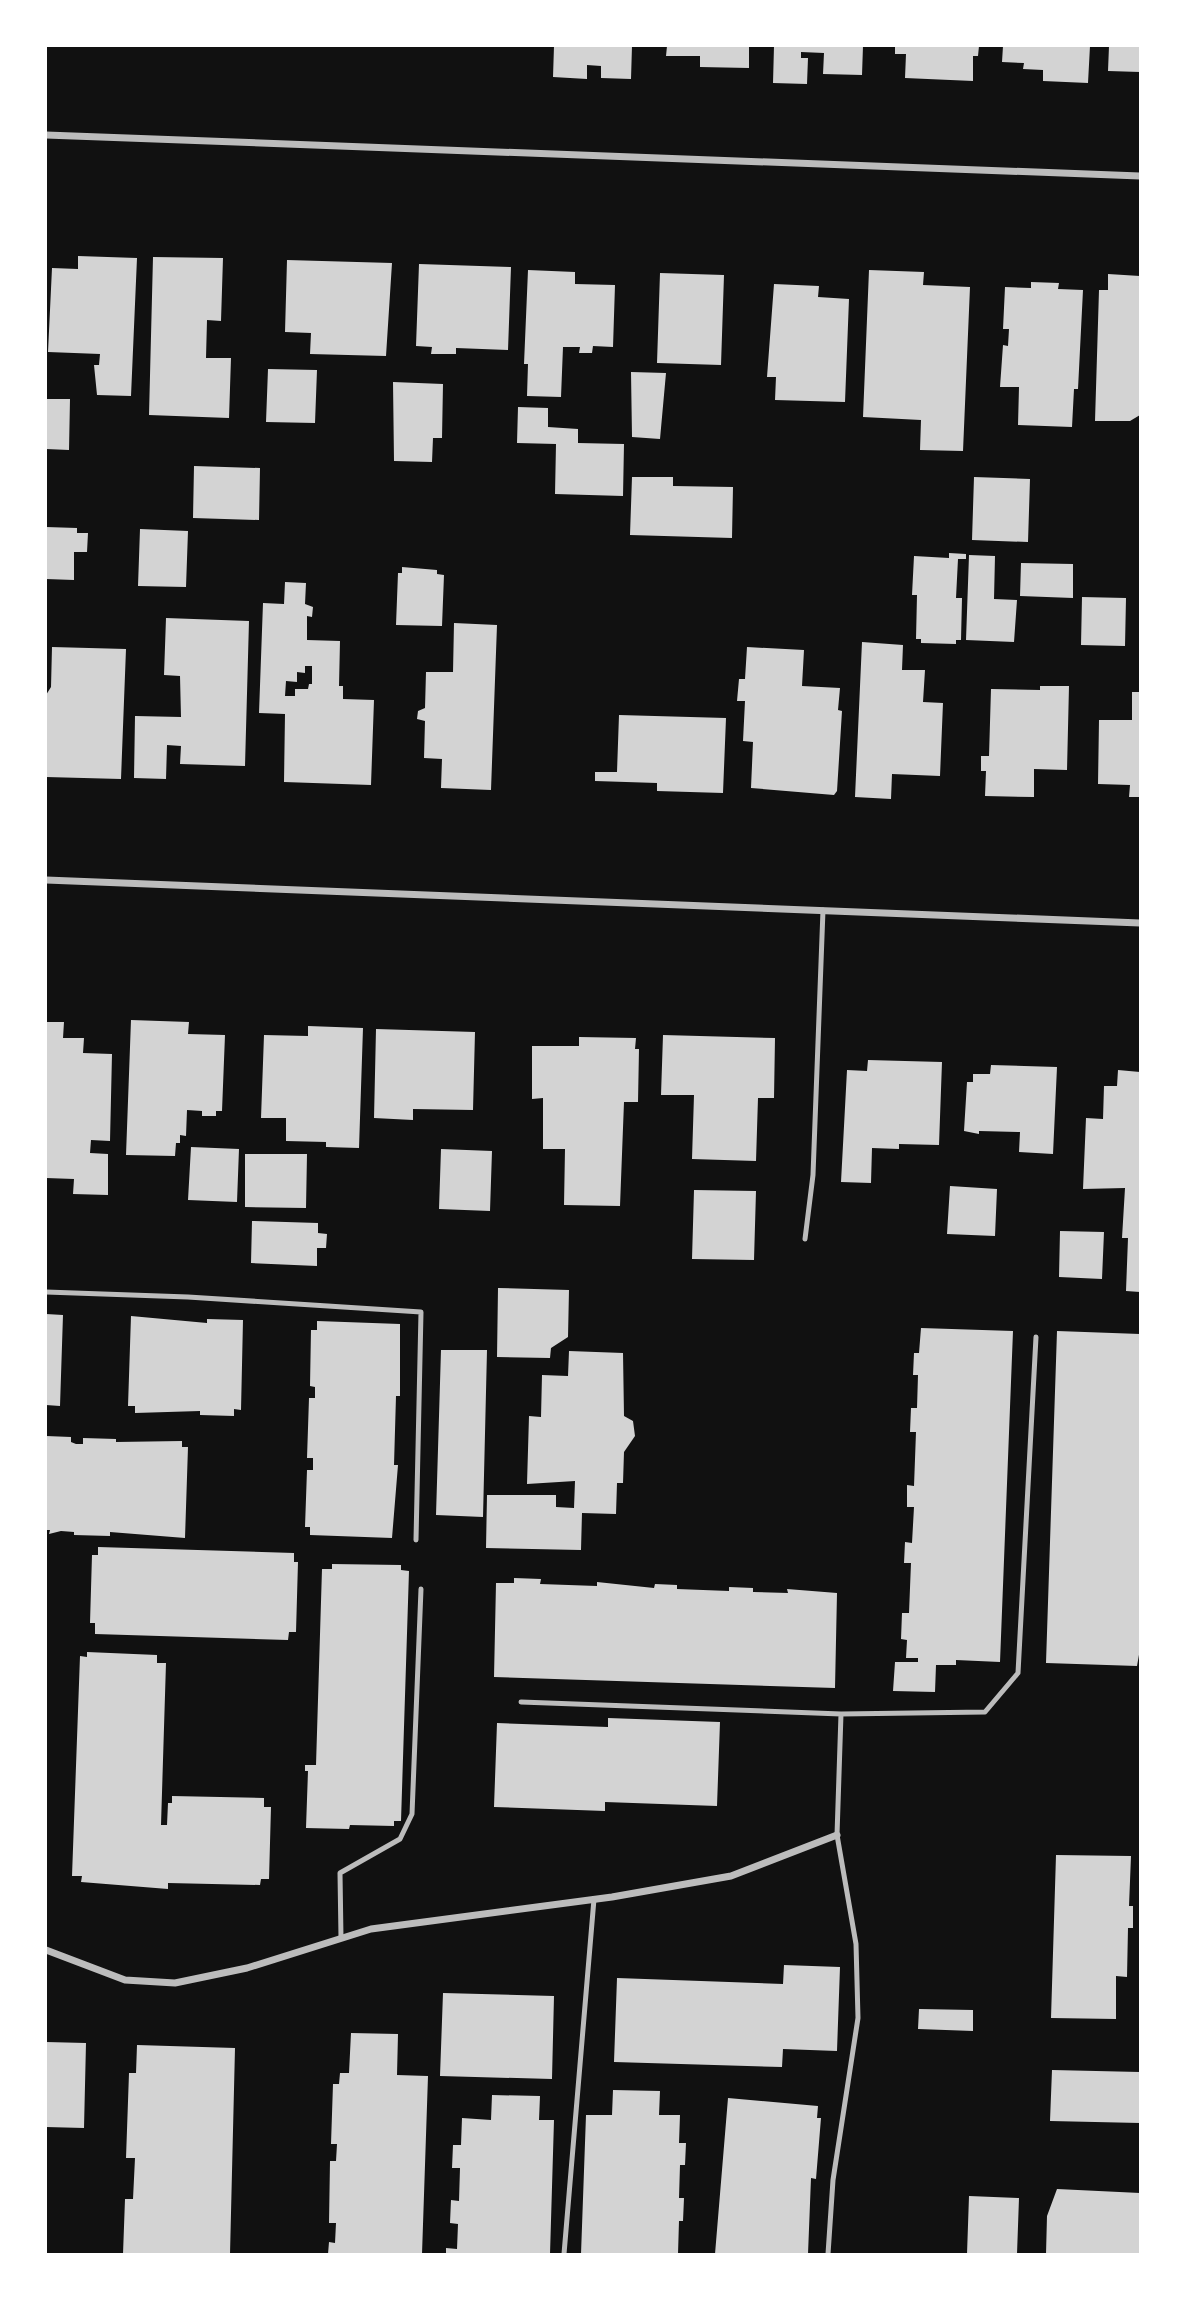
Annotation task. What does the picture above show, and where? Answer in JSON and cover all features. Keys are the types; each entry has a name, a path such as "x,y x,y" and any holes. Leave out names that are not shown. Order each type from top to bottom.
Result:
{"street":[{"path":"46,135 1140,176"},
{"path":"46,880 1140,923"},
{"path":"46,1950 125,1980 175,1983 247,1968 372,1930 594,1899 732,1876 836,1835"}],"lane":[{"path":"806,1240 813,1175 822,910"},
{"path":"46,1292 188,1297 421,1312 416,1540"},
{"path":"521,1702 841,1714 985,1712 1018,1673 1036,1337"},
{"path":"341,1938 340,1873 400,1839 412,1814 421,1589"},
{"path":"828,2255 834,2180 858,2018 856,1944 836,1835 841,1714"},
{"path":"564,2255 594,1899"}],"building":[{"path":"554,46 632,46 631,79 601,78 601,66 587,65 587,79 553,77"},
{"path":"667,46 749,46 749,68 700,67 700,56 666,56"},
{"path":"774,46 863,46 862,75 823,74 824,53 801,52 801,58 808,58 807,84 773,83"},
{"path":"895,46 979,46 978,56 973,56 973,81 905,78 906,54 895,54"},
{"path":"1003,46 1090,46 1088,83 1043,81 1043,70 1023,69 1024,63 1002,62"},
{"path":"1109,46 1140,46 1140,72 1108,71"},
{"path":"78,256 137,258 131,396 97,395 94,365 99,365 100,354 48,352 52,268 78,269"},
{"path":"153,257 223,258 221,321 207,320 206,358 231,358 229,418 149,415"},
{"path":"287,260 392,263 386,356 310,354 311,333 285,332"},
{"path":"419,264 511,267 508,350 456,348 456,354 431,354 432,347 416,346"},
{"path":"528,270 575,272 575,284 615,285 613,347 593,346 592,353 579,353 580,347 563,347 561,397 527,396 528,364 524,364"},
{"path":"869,270 924,272 923,285 970,287 963,451 920,450 921,420 863,417"},
{"path":"660,273 724,275 721,365 657,363"},
{"path":"1108,274 1140,276 1140,415 1130,421 1095,421 1099,290 1108,290"},
{"path":"1031,282 1059,283 1058,289 1083,290 1078,389 1074,389 1072,427 1018,425 1019,387 1000,387 1003,345 1008,346 1009,329 1003,329 1005,287 1031,288"},
{"path":"774,284 819,286 818,297 849,299 845,402 775,400 776,377 767,377"},
{"path":"268,369 317,370 315,423 266,422"},
{"path":"631,372 666,373 660,439 632,437"},
{"path":"393,382 443,384 442,438 433,438 432,462 394,461"},
{"path":"46,399 70,399 69,450 46,449"},
{"path":"518,407 548,408 548,427 578,429 578,443 624,444 623,496 555,494 556,444 517,443"},
{"path":"194,466 260,468 259,520 193,518"},
{"path":"632,477 673,477 673,486 733,487 732,538 630,535"},
{"path":"974,477 1030,479 1028,542 972,540"},
{"path":"46,527 77,528 77,533 88,533 87,552 74,552 74,580 46,579"},
{"path":"140,529 188,531 186,587 138,586"},
{"path":"949,553 966,554 966,559 958,559 956,598 962,598 961,640 956,640 956,644 921,643 921,639 916,639 917,595 912,595 914,556 949,558"},
{"path":"969,555 995,556 994,599 1017,600 1014,642 966,640"},
{"path":"1021,563 1073,564 1073,598 1020,596"},
{"path":"402,567 437,570 437,574 444,575 442,626 396,625 398,573 402,573"},
{"path":"285,582 306,583 305,604 313,607 312,617 307,616 307,640 340,641 339,686 343,686 343,699 374,700 371,785 284,782 285,714 259,713 263,603 284,604","holes":["305,666 312,666 312,684 309,684 308,689 295,689 295,696 285,696 286,681 297,682 297,672 305,673"]},
{"path":"1082,597 1126,598 1125,646 1081,645"},
{"path":"166,618 249,621 245,766 180,764 181,746 167,745 166,779 134,778 135,716 181,717 180,676 164,675"},
{"path":"454,623 497,625 491,790 441,788 442,759 424,758 425,721 417,719 418,711 425,708 426,672 453,672"},
{"path":"862,642 903,645 902,670 925,670 923,702 943,703 940,776 892,774 891,799 855,797"},
{"path":"52,647 126,649 121,779 46,777 46,695 51,687"},
{"path":"747,647 804,650 802,686 840,688 838,710 842,711 837,791 834,795 751,788 753,742 743,741 745,701 737,701 739,679 745,679"},
{"path":"1040,686 1069,686 1067,770 1034,769 1034,797 985,796 986,771 981,771 981,756 989,756 991,689 1040,690"},
{"path":"1132,692 1140,692 1140,797 1129,797 1130,785 1098,784 1099,720 1132,720"},
{"path":"619,715 726,718 723,793 657,791 657,783 595,781 595,772 617,772"},
{"path":"131,1020 189,1022 188,1034 225,1035 222,1111 216,1111 216,1116 202,1116 202,1111 187,1110 186,1136 180,1135 175,1156 126,1155"},
{"path":"46,1022 64,1022 63,1038 84,1038 83,1053 112,1054 110,1141 91,1140 90,1153 108,1154 108,1195 73,1194 74,1179 46,1178"},
{"path":"308,1026 363,1028 359,1148 326,1147 326,1142 286,1141 286,1118 261,1118 264,1035 308,1036"},
{"path":"376,1029 475,1032 473,1110 413,1109 413,1120 374,1118"},
{"path":"663,1035 775,1038 774,1098 758,1098 756,1161 692,1159 694,1095 661,1095"},
{"path":"579,1037 636,1038 635,1049 639,1049 638,1102 624,1102 620,1206 564,1205 565,1149 543,1149 543,1098 532,1099 532,1046 579,1046"},
{"path":"868,1060 942,1062 939,1145 899,1144 899,1149 872,1148 871,1183 841,1182 847,1070 867,1071"},
{"path":"991,1065 1057,1067 1053,1154 1019,1152 1020,1132 979,1131 979,1134 964,1131 967,1082 973,1082 973,1074 990,1074"},
{"path":"1118,1070 1140,1072 1140,1292 1126,1291 1128,1238 1122,1238 1125,1188 1083,1189 1086,1118 1103,1119 1104,1086 1117,1086"},
{"path":"191,1147 239,1149 237,1202 188,1200"},
{"path":"441,1149 492,1151 490,1211 439,1209"},
{"path":"245,1154 307,1154 306,1208 245,1207"},
{"path":"950,1186 997,1189 995,1236 947,1234"},
{"path":"694,1190 756,1191 754,1260 692,1259"},
{"path":"252,1221 318,1223 318,1233 327,1234 326,1248 317,1248 317,1266 251,1263"},
{"path":"1060,1231 1104,1232 1102,1279 1059,1277"},
{"path":"498,1288 569,1290 568,1337 551,1348 550,1358 497,1357"},
{"path":"46,1314 63,1315 60,1406 46,1405"},
{"path":"131,1316 207,1323 207,1319 243,1320 241,1410 234,1409 234,1416 200,1415 200,1411 135,1413 135,1406 128,1406"},
{"path":"317,1321 400,1324 400,1396 396,1396 394,1465 398,1465 392,1538 310,1535 310,1527 305,1527 307,1470 313,1470 313,1458 307,1458 309,1398 315,1398 315,1387 310,1386 311,1330 317,1330"},
{"path":"921,1328 1013,1331 1000,1662 956,1660 956,1665 936,1665 935,1692 893,1691 895,1662 918,1662 918,1658 906,1658 907,1640 901,1639 902,1613 909,1613 911,1563 904,1563 905,1542 912,1543 914,1507 907,1507 907,1485 914,1486 916,1432 910,1432 911,1408 917,1408 918,1375 913,1375 914,1353 919,1353"},
{"path":"1057,1331 1140,1334 1140,1649 1137,1666 1046,1663"},
{"path":"441,1350 487,1350 483,1517 436,1515"},
{"path":"569,1351 623,1353 624,1416 633,1421 635,1436 624,1452 623,1483 617,1483 616,1514 582,1513 581,1550 486,1548 487,1495 556,1495 556,1507 574,1508 575,1481 527,1484 529,1416 541,1417 542,1375 568,1376"},
{"path":"46,1436 71,1437 71,1442 76,1444 83,1444 83,1438 116,1439 116,1442 182,1441 182,1447 188,1447 185,1538 110,1532 110,1536 74,1535 74,1532 61,1531 49,1534 50,1530 46,1530"},
{"path":"98,1547 294,1553 294,1562 298,1562 296,1632 289,1632 288,1640 95,1634 95,1623 90,1623 92,1555 98,1555"},
{"path":"332,1564 401,1565 401,1570 409,1571 401,1821 394,1821 394,1826 306,1828 308,1771 305,1771 305,1765 316,1765 322,1569 332,1569"},
{"path":"514,1578 541,1579 540,1584 597,1586 597,1582 654,1588 655,1584 677,1585 677,1589 729,1591 729,1587 753,1588 753,1592 788,1593 787,1589 837,1593 835,1688 494,1677 496,1583 514,1583"},
{"path":"87,1652 157,1655 157,1663 166,1663 161,1825 167,1825 168,1803 172,1803 172,1796 264,1798 264,1807 271,1807 269,1879 261,1879 260,1885 168,1883 168,1889 81,1882 82,1876 72,1876 80,1656 87,1657"},
{"path":"608,1718 720,1722 717,1806 605,1802 605,1811 494,1807 497,1723 608,1727"},
{"path":"1056,1855 1131,1856 1129,1906 1133,1906 1133,1928 1128,1928 1127,1977 1116,1976 1116,2019 1051,2018"},
{"path":"784,1965 840,1967 837,2051 783,2049 782,2067 614,2062 617,1978 783,1984"},
{"path":"443,1993 554,1996 552,2079 440,2076"},
{"path":"919,2009 973,2010 973,2031 918,2029"},
{"path":"351,2033 398,2034 397,2075 428,2076 422,2254 328,2254 329,2242 335,2243 336,2223 329,2223 330,2161 336,2161 337,2144 331,2144 333,2084 339,2084 340,2073 349,2073"},
{"path":"46,2042 86,2043 84,2128 46,2127"},
{"path":"137,2045 235,2048 230,2254 123,2254 125,2199 133,2199 135,2158 126,2158 129,2073 136,2073"},
{"path":"1052,2070 1140,2072 1140,2123 1050,2121"},
{"path":"613,2090 660,2091 659,2115 680,2115 679,2143 686,2143 685,2165 680,2165 679,2198 684,2198 683,2221 679,2221 678,2254 581,2254 586,2115 612,2115"},
{"path":"492,2095 540,2096 539,2120 554,2120 550,2254 446,2254 446,2248 457,2249 458,2224 450,2223 451,2200 459,2201 460,2168 452,2168 453,2145 461,2145 462,2118 491,2120"},
{"path":"728,2098 818,2106 817,2118 821,2118 816,2179 811,2178 808,2254 715,2254"},
{"path":"1057,2189 1140,2193 1140,2254 1046,2254 1047,2216"},
{"path":"969,2196 1019,2198 1017,2254 967,2254"}]}
